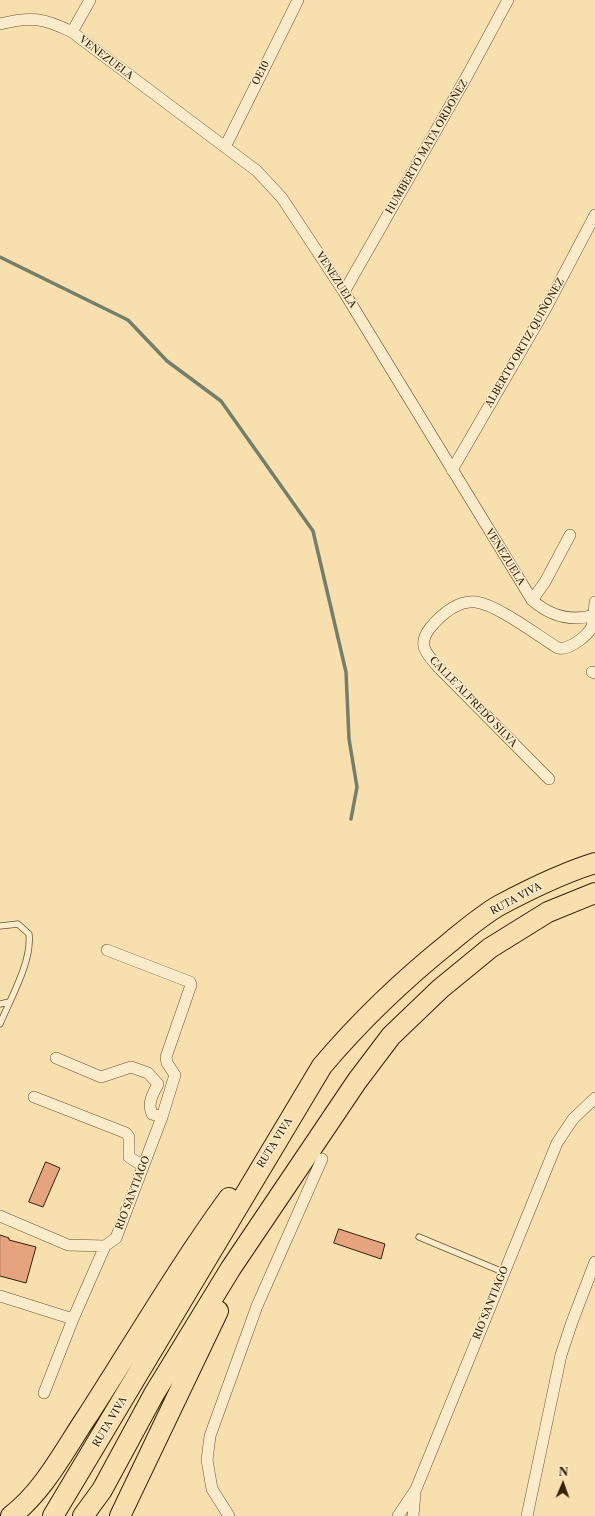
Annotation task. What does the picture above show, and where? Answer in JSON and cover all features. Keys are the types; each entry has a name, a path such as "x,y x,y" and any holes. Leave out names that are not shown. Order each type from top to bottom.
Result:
{"highway":[{"name":"RUTA VIVA","path":"53,1516 250,1183 322,1066 348,1036 407,979 463,931 499,906 576,869 595,863"},
{"path":"84,1516 102,1490 154,1394 231,1268 357,1080 391,1036 440,989 490,948 548,912 595,893"},
{"path":"11,1516 20,1510 48,1476 213,1221 233,1194 250,1183"},
{"path":"120,1516 223,1301 228,1288 231,1268"}],"street":[{"path":"72,32 90,0"},
{"name":"OE10","path":"225,147 298,0"},
{"name":"HUMBERTO MATA ORDOÑEZ","path":"344,292 467,76 508,0"},
{"name":"VENEZUELA","path":"0,24 21,18 50,21 72,32 257,171 282,198 344,292 532,600 544,610 555,616 570,618 593,615"},
{"name":"ALBERTO ORTIZ QUIÑONEZ","path":"452,470 546,308 595,215"},
{"path":"532,600 545,582 570,535"},
{"name":"CALLE ALFREDO SILVA","path":"549,779 425,652 423,645 424,636 435,621 455,606 476,602 494,608 558,648 564,650 569,648 591,629 593,615"},
{"path":"593,615 595,602"},
{"name":"RIO SANTIAGO","path":"44,1393 73,1319 105,1246 116,1238 162,1117 175,1076 167,1063 166,1057 191,985 190,982 107,950"},
{"path":"56,1058 101,1077 131,1067 148,1073 158,1084 149,1104 149,1108 152,1114 162,1117"},
{"path":"34,1097 126,1133 129,1137 129,1157 143,1166"},
{"name":"RIO SANTIAGO","path":"398,1516 416,1489 556,1143 573,1119 595,1098"},
{"path":"228,1516 212,1489 207,1460 210,1436 257,1306 322,1159"},
{"path":"0,1216 68,1245 105,1246"},
{"path":"527,1516 561,1355 595,1262"},
{"path":"0,1296 73,1319"},
{"path":"413,1516 416,1489"}],"lane":[{"path":"0,926 18,924 29,934 30,945 26,962 0,1024"},
{"path":"0,1004 9,1002"},
{"path":"419,1237 503,1272"}],"building":[{"path":"46,1162 60,1168 43,1207 29,1202"},
{"path":"339,1229 385,1244 381,1259 334,1243"},
{"path":"0,1235 9,1238 9,1240 36,1247 26,1283 0,1276"}],"waterway":[{"path":"0,257 128,320 167,361 221,401 313,531 346,672 349,739 357,787 351,819"}]}
